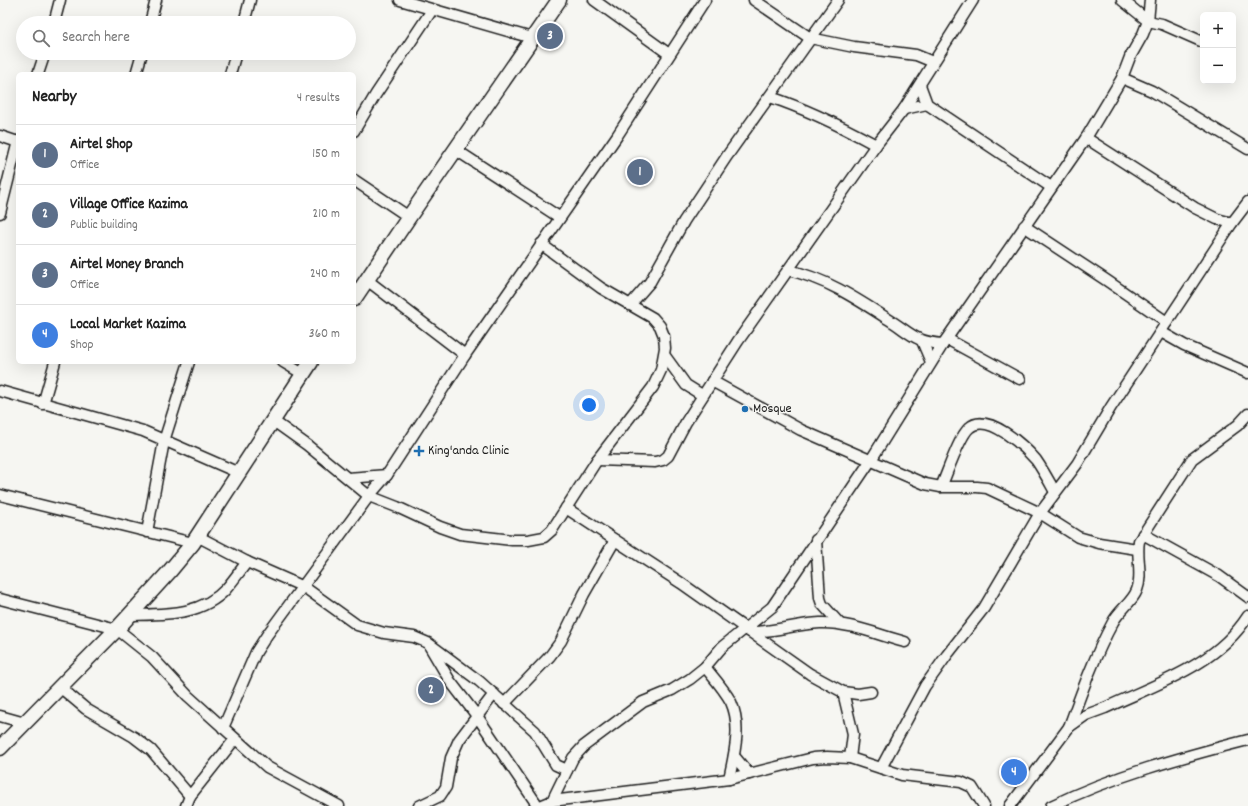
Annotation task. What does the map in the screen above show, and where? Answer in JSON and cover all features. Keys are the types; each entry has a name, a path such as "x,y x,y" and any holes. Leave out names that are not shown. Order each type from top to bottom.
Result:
{"street":[{"path":"56,16 60,0"},
{"path":"152,16 156,0"},
{"path":"246,16 250,0"},
{"path":"400,0 532,38"},
{"path":"356,294 559,0"},
{"path":"594,0 669,54"},
{"path":"224,728 256,652 369,496 387,475 465,355 559,217 617,136 705,0"},
{"path":"754,0 810,38 854,47 916,55 933,62"},
{"path":"630,305 650,282 684,221 726,156 770,97 838,0"},
{"path":"597,460 655,462 663,460 702,395 876,145 904,109 973,0"},
{"path":"1122,0 1148,21 1162,24 1200,41"},
{"path":"552,801 573,758 584,746 603,730 643,702 672,690 705,667 722,647 748,630 772,607 871,460 916,389 931,362 1123,82 1148,21 1150,0"},
{"path":"356,128 376,94 432,10"},
{"path":"39,72 43,60"},
{"path":"137,72 140,60"},
{"path":"231,72 234,60"},
{"path":"1123,82 1156,94 1248,149"},
{"path":"920,85 927,104 1051,187"},
{"path":"770,97 800,107 841,126 876,145"},
{"path":"904,109 927,104"},
{"path":"0,136 16,140"},
{"path":"1086,138 1195,208 1217,219 1232,223"},
{"path":"0,213 16,149"},
{"path":"456,150 559,217"},
{"path":"356,181 409,217"},
{"path":"881,768 925,686 984,608 1040,513 1076,464 1111,407 1232,223 1248,202"},
{"path":"1024,226 1167,322"},
{"path":"272,420 348,478 369,496 440,527 460,534 512,540 528,540 544,537 552,530 597,460 648,394 661,370 665,356 664,336 660,326 653,318 600,288 541,244"},
{"path":"788,270 820,279 922,341 945,342 1020,379"},
{"path":"367,280 465,355"},
{"path":"1161,332 1184,345 1248,373"},
{"path":"922,341 931,362"},
{"path":"665,356 686,386 702,395"},
{"path":"43,404 54,364"},
{"path":"147,532 164,441 189,364"},
{"path":"0,748 118,629 195,539 307,368 291,364"},
{"path":"712,381 724,389 801,430 925,484 941,487 987,488 1040,513 1078,536 1099,543 1137,549"},
{"path":"0,391 143,431 239,474"},
{"path":"1010,806 1069,727 1099,648 1115,618 1136,592 1139,578 1137,549 1143,534 1192,459 1238,425 1248,414"},
{"path":"941,487 961,441 969,428 976,425 986,425 1002,430 1036,460 1056,492"},
{"path":"348,478 387,475"},
{"path":"0,495 147,532 195,539 304,587 357,624 384,633 414,637 428,643 494,694 535,731 556,765 567,770"},
{"path":"566,508 681,583 810,674 843,692 858,694 871,692"},
{"path":"1143,534 1219,576 1248,597"},
{"path":"504,704 550,656 561,641 584,594 615,540"},
{"path":"816,540 820,598 822,604 840,624"},
{"path":"130,615 169,614 196,609 210,602 225,590 247,562"},
{"path":"0,599 118,629 152,657 188,696 267,767 339,806"},
{"path":"1069,727 1094,711 1105,708 1198,664 1230,638 1248,616"},
{"path":"748,630 775,631 807,624 840,624 905,642"},
{"path":"428,643 450,681 477,716 539,806 552,801 729,779 813,758 850,758 902,775 961,782 972,787 984,806"},
{"path":"705,667 724,691 731,704 737,736 729,779"},
{"path":"61,688 86,709 134,737 151,750 190,796"},
{"path":"843,692 853,734 850,758"},
{"path":"419,806 440,796 446,787 451,758 459,740 494,694"},
{"path":"0,716 26,722"},
{"path":"186,806 190,796 235,739"},
{"path":"1051,806 1170,760 1248,740"},
{"path":"734,756 749,774"}],"place":[{"name":"Airtel Money Branch","path":"550,36"},
{"name":"Airtel Shop","path":"640,172"},
{"name":"Mosque","path":"745,409"},
{"name":"King'anda Clinic","path":"419,451"},
{"name":"Village Office Kazima","path":"431,690"},
{"name":"Local Market Kazima","path":"1014,772"}]}
